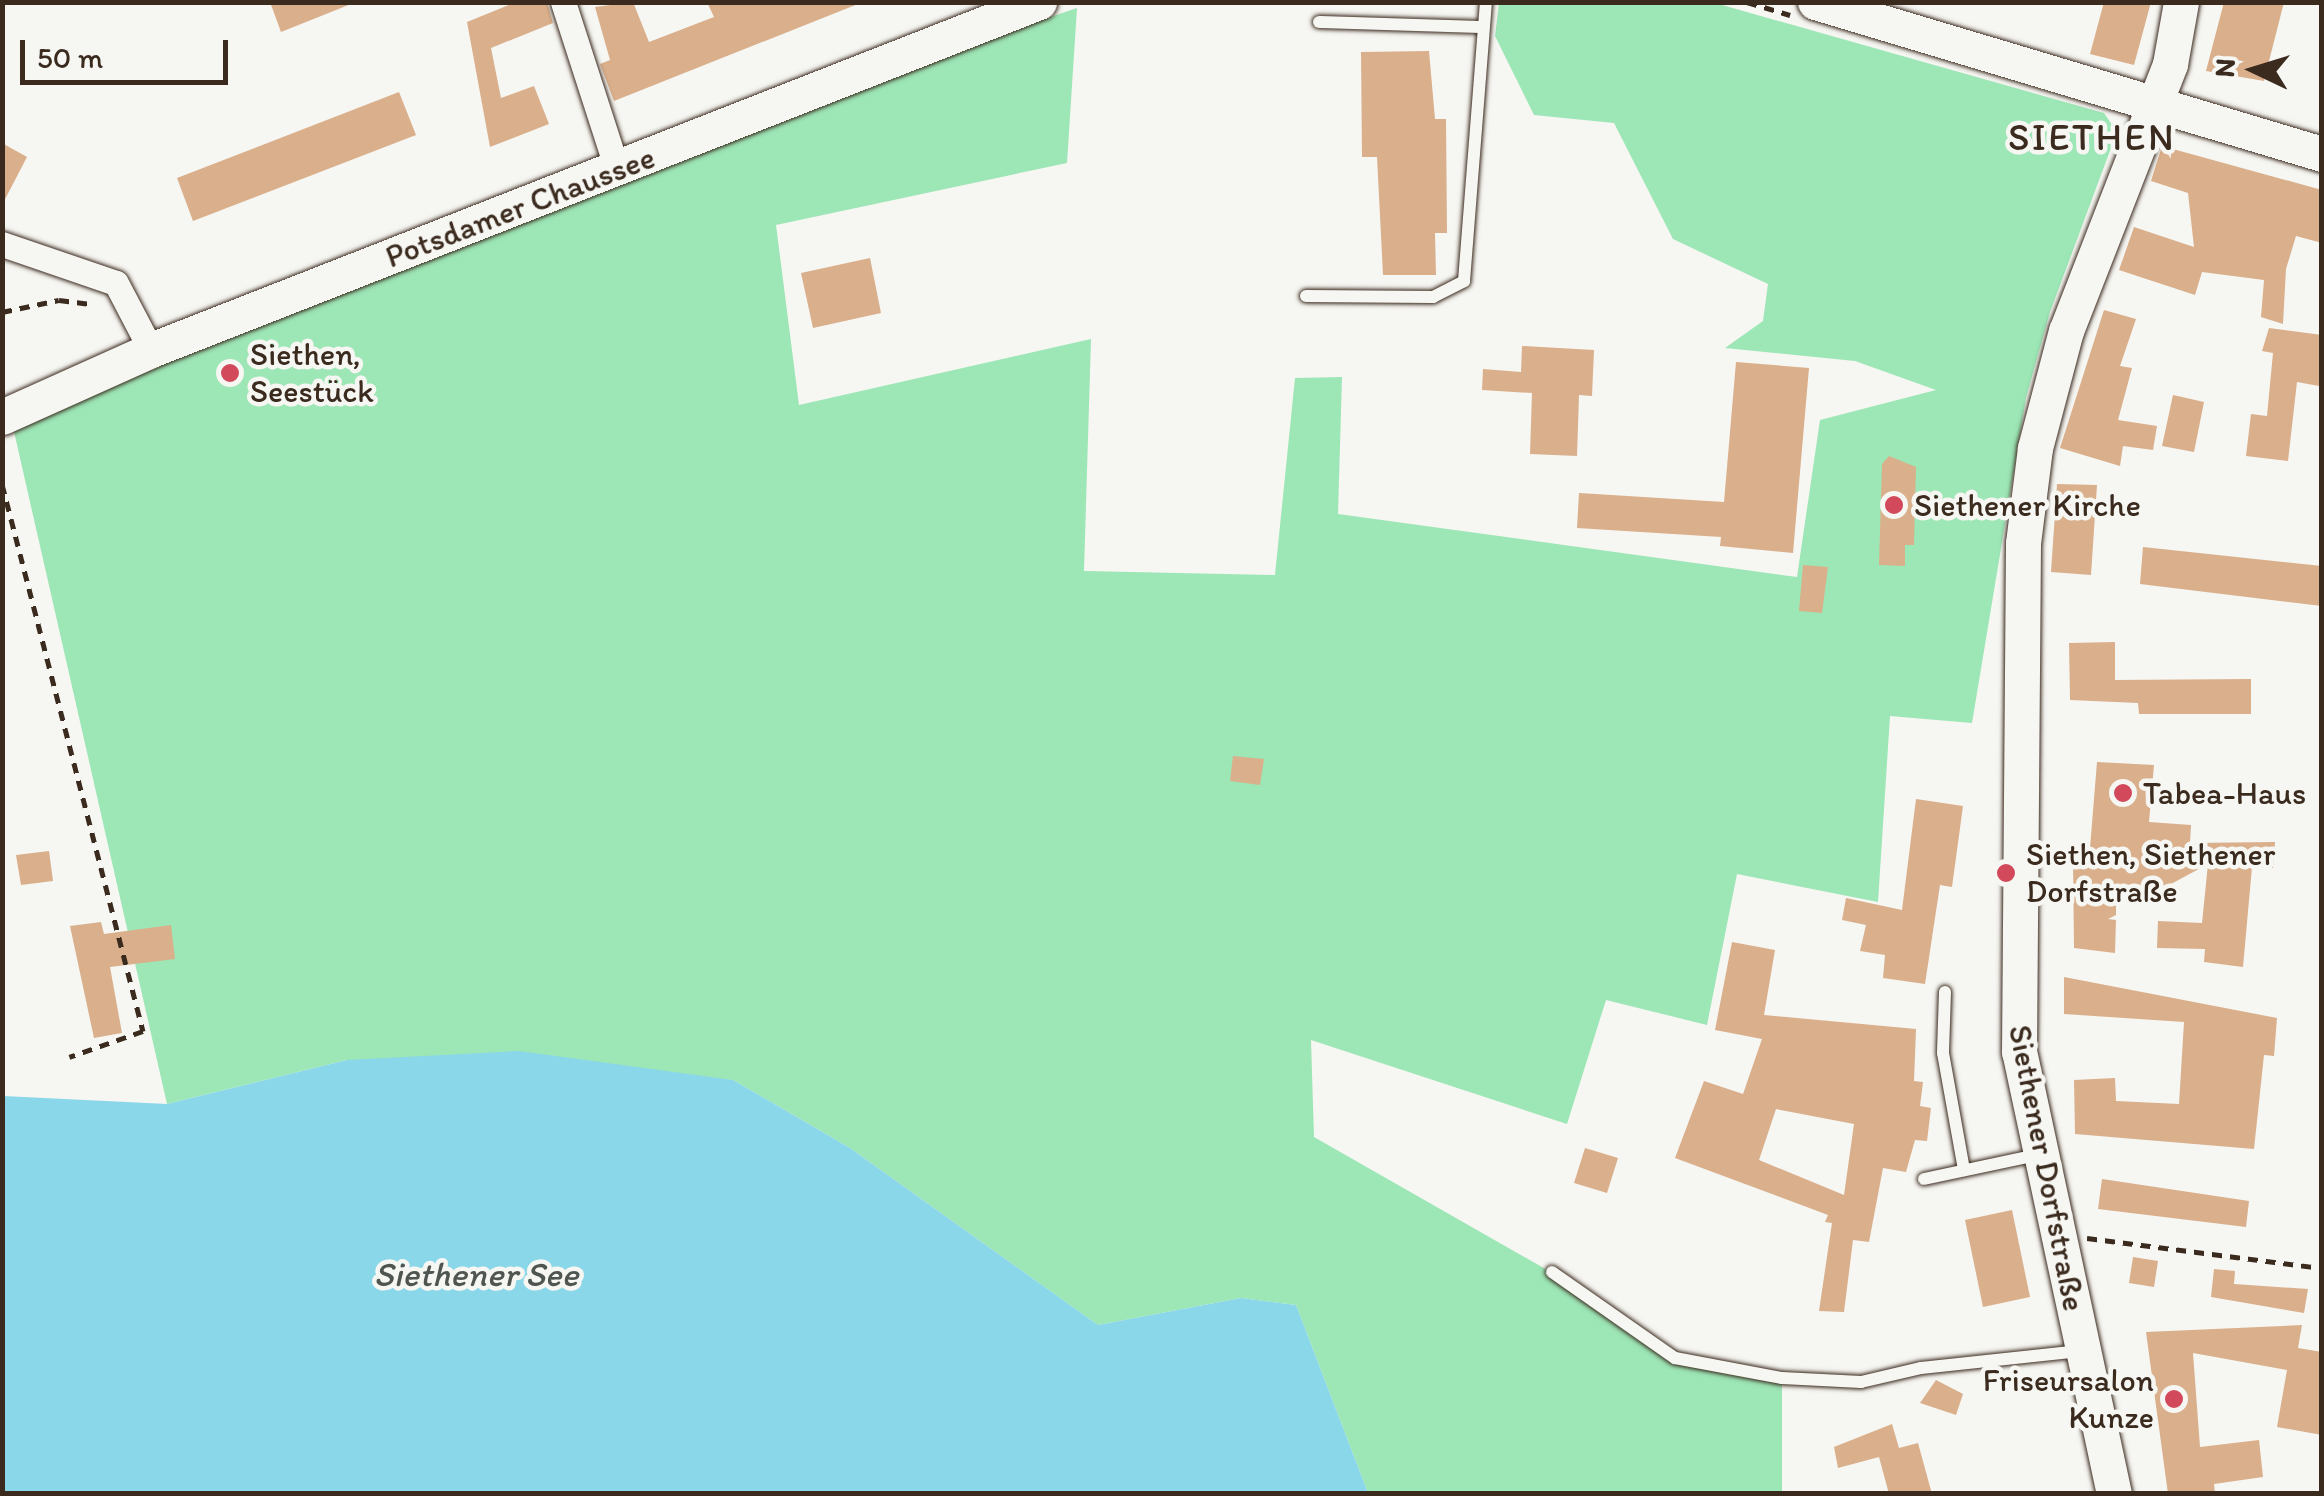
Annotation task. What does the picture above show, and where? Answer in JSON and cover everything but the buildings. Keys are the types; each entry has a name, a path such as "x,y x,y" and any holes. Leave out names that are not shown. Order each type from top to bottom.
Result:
{"main road":[{"name":"Potsdamer Chaussee","path":"2,417 147,338 617,170 1039,2"},
{"path":"1815,2 2322,154"},
{"name":"Siethener Dorfstraße","path":"2114,1494 2037,1154 2015,983 2024,543 2035,448 2066,331 2170,64 2181,2"}],"street":[{"path":"563,2 617,170"},
{"path":"2,244 116,283 147,338"}],"lane":[{"path":"1306,296 1433,297 1464,281 1486,2"},
{"path":"1319,22 1482,27"},
{"path":"1945,992 1943,1053 1964,1170"},
{"path":"1924,1179 2037,1154"},
{"name":"Siethener Dorfstraße","path":"1552,1272 1675,1358 1782,1378 1861,1382 1921,1368 2083,1351"}],"path":[{"path":"2,312 59,300 91,304 147,338"},
{"path":"2,484 142,1031 68,1057"},
{"path":"2058,1245 2094,1237 2322,1268"}],"green space":[{"path":"1499,3 1715,3 2104,113 2117,132 2050,312 2026,398 1972,723 1890,716 1878,902 1737,874 1707,1025 1606,1000 1567,1124 1311,1040 1314,1137 1549,1271 1675,1358 1782,1378 1782,1493 1368,1493 1296,1305 1241,1298 1098,1325 850,1148 733,1080 347,1060 167,1104 10,414 699,137 1077,8 1067,163 776,225 799,405 1091,339 1084,571 1275,575 1295,378 1342,377 1338,514 1797,577 1820,420 1936,390 1855,361 1725,348 1763,321 1768,284 1673,239 1614,123 1534,115 1495,36"}],"water":[{"name":"Siethener See","path":"519,1051 733,1080 850,1148 1098,1325 1241,1298 1296,1305 1368,1493 3,1493 3,1096 167,1104 347,1060"}],"place":[{"name":"Siethen, Seestück","path":"230,373"},
{"name":"Siethener Kirche","path":"1894,505"},
{"name":"Tabea-Haus","path":"2123,793"},
{"name":"Siethen, Siethener Dorfstraße","path":"2006,873"},
{"name":"Friseursalon Kunze","path":"2174,1399"}],"district":[{"name":"SIETHEN","path":"2092,138"}]}
